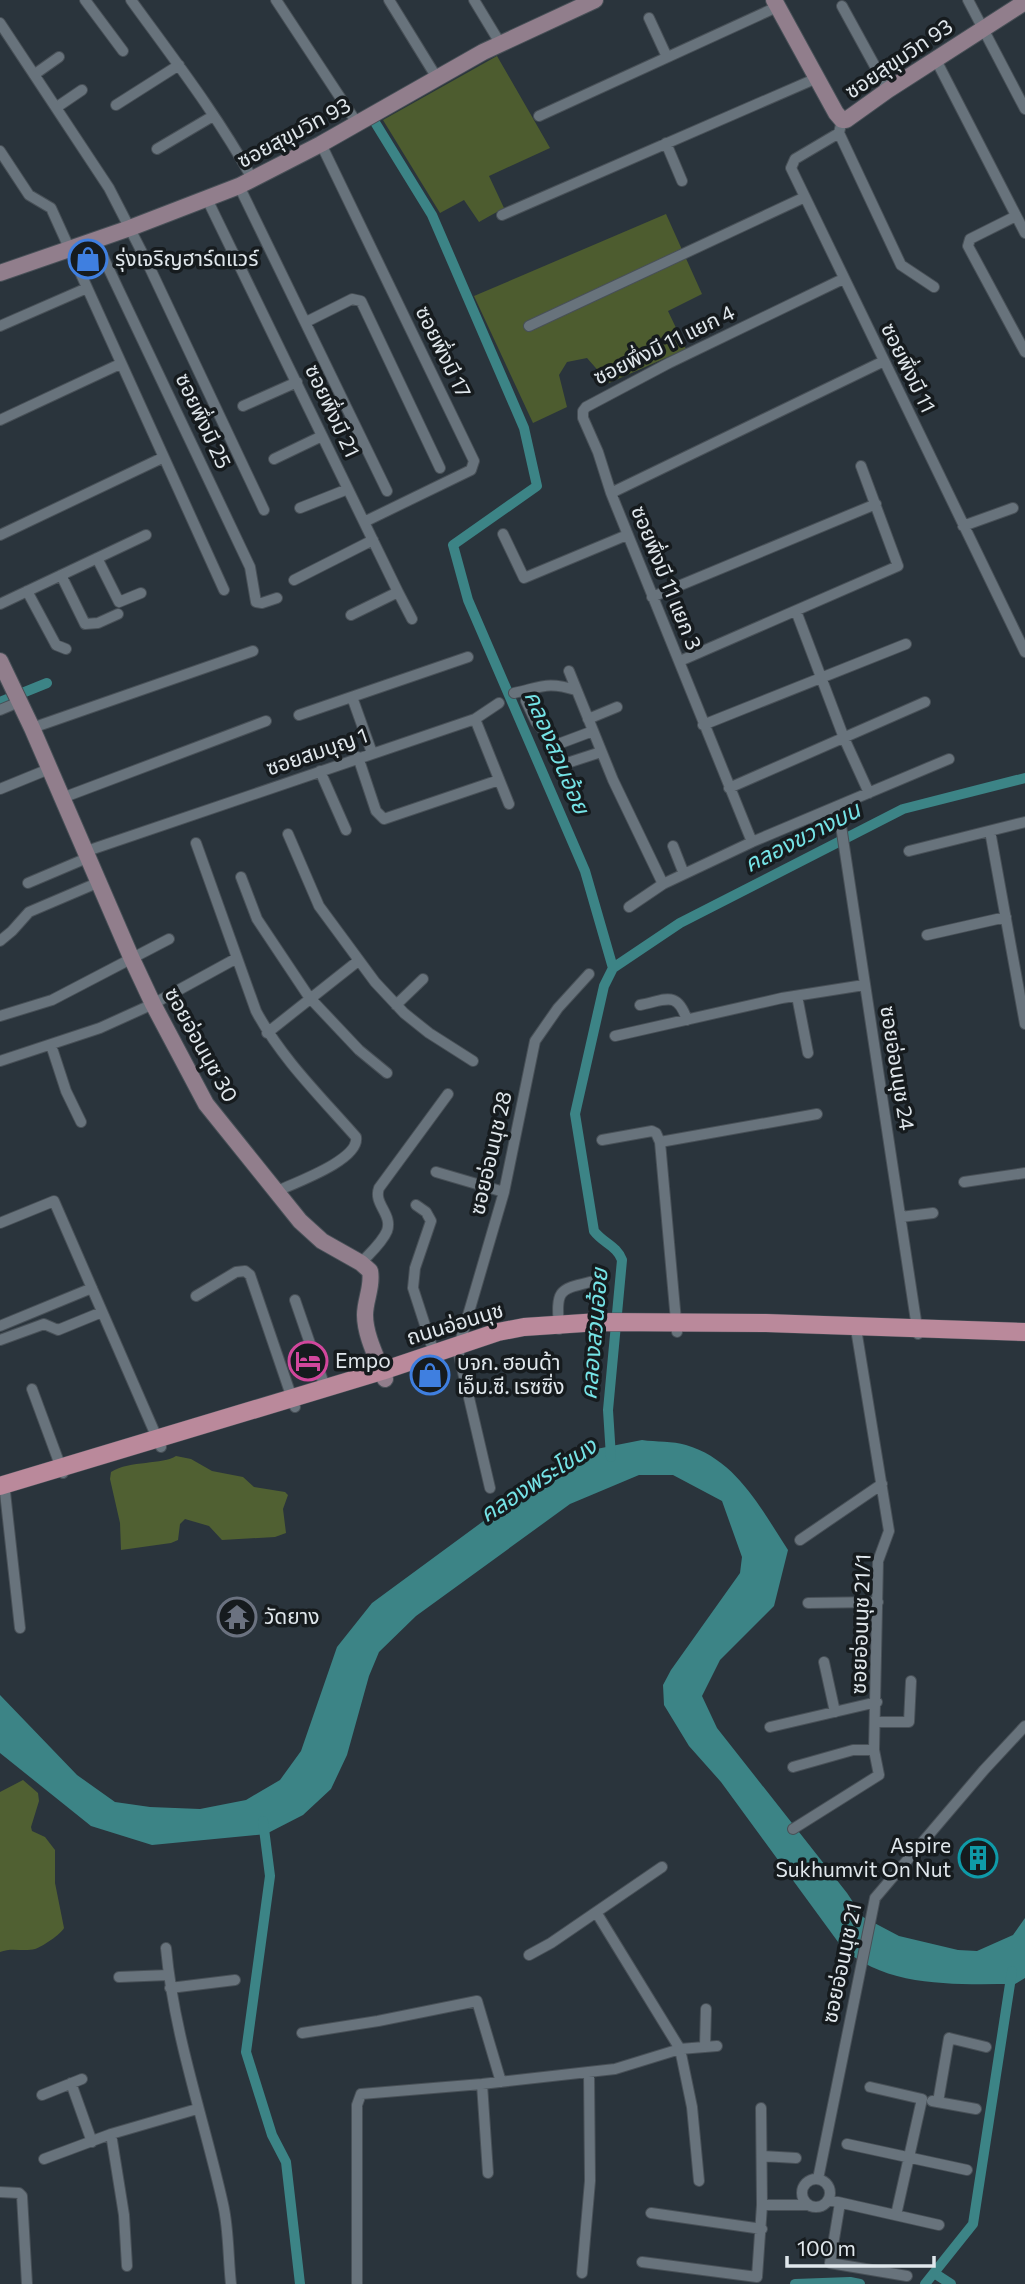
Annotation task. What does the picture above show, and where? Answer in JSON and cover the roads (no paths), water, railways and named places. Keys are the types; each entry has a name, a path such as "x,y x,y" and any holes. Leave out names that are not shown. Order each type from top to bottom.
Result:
{"main road":[{"name":"ถนนอ่อนนุช","path":"677,1327 857,1335 918,1332 1025,1340"},
{"name":"ถนนอ่อนนุช","path":"2,1491 459,1350 559,1328 1025,1332"}],"street":[{"path":"85,0 123,51"},
{"path":"131,0 235,147 246,183 306,322 387,491"},
{"path":"276,0 357,123"},
{"path":"389,0 437,78"},
{"path":"474,0 500,43"},
{"path":"968,0 1025,109"},
{"name":"ซอยสุขุมวิท 93","path":"0,274 246,183 500,43 584,2"},
{"name":"ซอยสุขุมวิท 93","path":"776,3 836,113 840,126 888,90 1025,2"},
{"path":"539,116 776,3"},
{"path":"842,6 888,90"},
{"path":"649,18 667,57"},
{"path":"0,23 102,176 130,228 264,510"},
{"path":"35,74 59,57"},
{"path":"936,60 1022,225 970,239 968,246 1025,352"},
{"path":"116,106 178,65"},
{"path":"502,215 817,78"},
{"path":"57,107 82,90"},
{"path":"157,149 214,116"},
{"path":"840,126 901,265 934,287"},
{"name":"ซอยพึ่งมี 11","path":"840,126 792,162 791,168 1025,653"},
{"path":"666,143 682,181"},
{"name":"ซอยพึ่งมี 17","path":"321,144 474,461 471,470 364,522"},
{"path":"0,151 29,195 51,208 224,590"},
{"path":"528,326 804,197"},
{"name":"ซอยพึ่งมี 21","path":"207,199 412,619"},
{"name":"ซอยพึ่งมี 25","path":"95,240 250,567 257,602 277,598"},
{"name":"ซอยพึ่งมี 11 แยก 4","path":"611,493 598,452 583,418 586,407 668,363 843,279"},
{"path":"0,326 87,288"},
{"path":"306,322 352,299 360,301 440,468"},
{"name":"ซอยพึ่งมี 11 แยก 3","path":"751,842 611,493 884,361"},
{"path":"0,420 120,364"},
{"path":"243,406 297,382"},
{"path":"274,458 322,436"},
{"path":"0,535 162,458"},
{"path":"680,661 898,566 860,466"},
{"path":"300,508 348,489"},
{"path":"652,597 876,504"},
{"path":"963,526 1013,508"},
{"path":"503,534 524,578 627,535"},
{"path":"0,604 146,535"},
{"path":"294,580 373,540"},
{"path":"97,558 119,602 141,593"},
{"path":"61,575 85,624 98,623 118,614"},
{"path":"27,591 56,645 66,649"},
{"path":"351,615 398,592"},
{"path":"796,611 844,738 869,793"},
{"path":"704,725 906,644"},
{"path":"32,728 253,651"},
{"path":"299,715 468,657"},
{"name":"ซอยอ่อนนุช 30","path":"0,661 32,728 131,957 206,1104 300,1221 322,1241 361,1263"},
{"path":"569,671 601,752 663,884"},
{"path":"514,693 544,684 576,690"},
{"path":"0,710 17,697"},
{"path":"352,697 372,753"},
{"path":"526,701 536,722 555,743 593,731"},
{"path":"729,788 925,702"},
{"name":"ซอยสมบุญ 1","path":"28,883 86,855 358,757 475,719 499,703"},
{"path":"588,719 617,707"},
{"path":"475,719 509,804"},
{"path":"62,798 266,721"},
{"path":"564,764 601,752"},
{"path":"358,757 376,811 384,819 499,780"},
{"path":"629,907 663,884 751,842 949,759"},
{"path":"0,789 49,769"},
{"path":"320,771 346,830"},
{"name":"ซอยอ่อนนุช 24","path":"838,806 862,991 918,1332"},
{"path":"909,851 1025,822"},
{"path":"990,831 1025,1024"},
{"path":"288,834 319,906 358,961 396,1005 429,1033 473,1061"},
{"path":"197,843 256,1011 268,1033 356,1137 357,1142 351,1153 331,1167 275,1192"},
{"path":"673,846 684,874"},
{"path":"241,877 257,919 310,997 359,1050 387,1073"},
{"path":"0,941 29,912 97,883"},
{"path":"928,935 1006,917"},
{"path":"0,1016 52,1000 169,939"},
{"path":"0,1060 100,1028 153,1004 237,958"},
{"path":"268,1033 358,961"},
{"name":"ซอยอ่อนนุช 28","path":"459,1350 504,1192 536,1041 558,1007 589,974"},
{"path":"396,1005 423,979"},
{"path":"615,1036 797,996 862,991"},
{"path":"797,996 808,1053"},
{"path":"640,1005 677,1001 682,1005 687,1020"},
{"path":"51,1045 66,1090 81,1122"},
{"path":"384,1375 367,1329 365,1315 371,1276 370,1271 361,1263 387,1231 389,1222 377,1198 379,1188 448,1094"},
{"path":"660,1142 817,1114"},
{"path":"602,1140 652,1131 660,1142 677,1327"},
{"path":"436,1172 504,1192"},
{"path":"964,1182 1025,1173"},
{"path":"0,1223 54,1201 159,1443"},
{"path":"416,1205 426,1212 431,1221 415,1268 413,1288 436,1358"},
{"path":"901,1217 933,1213"},
{"path":"196,1296 236,1272 247,1272 255,1288 294,1403"},
{"path":"559,1328 557,1298 561,1293 568,1288 598,1280"},
{"path":"0,1326 92,1288"},
{"path":"295,1300 327,1392"},
{"path":"0,1340 44,1324 58,1330 102,1312"},
{"name":"ซอยอ่อนนุช 21/1","path":"793,1829 878,1777 874,1750 878,1561 889,1531 857,1335"},
{"path":"459,1350 491,1488"},
{"path":"32,1389 62,1471"},
{"path":"800,1540 882,1484"},
{"path":"2,1491 20,1628"},
{"path":"808,1603 878,1602"},
{"path":"824,1661 835,1712"},
{"path":"876,1722 909,1722 911,1681"},
{"path":"770,1727 877,1702"},
{"name":"ซอยอ่อนนุช 21","path":"818,2179 875,1898 1025,1726"},
{"path":"793,1767 853,1750 874,1750"},
{"path":"529,1955 662,1867"},
{"path":"596,1912 680,2049 692,2107 699,2181"},
{"path":"166,1948 170,1988 197,2109 224,2207 231,2284"},
{"path":"119,1977 169,1976"},
{"path":"170,1988 234,1980"},
{"path":"302,2034 477,2000 501,2082"},
{"path":"705,2046 706,2009"},
{"path":"938,2102 949,2038 986,2047"},
{"path":"357,2284 359,2095 615,2069 680,2049 718,2046"},
{"path":"582,2273 590,2181 589,2072"},
{"path":"42,2095 77,2081 92,2141"},
{"path":"482,2084 488,2172"},
{"path":"870,2087 976,2109"},
{"path":"896,2215 922,2099"},
{"path":"642,2262 757,2277 762,2230 761,2108"},
{"path":"44,2160 111,2134 197,2109"},
{"path":"111,2134 124,2215 127,2266"},
{"path":"847,2144 967,2170"},
{"path":"762,2156 796,2158"},
{"path":"808,2205 802,2197 803,2188 809,2180 818,2179 829,2187 834,2202 830,2263 907,2276"},
{"path":"0,2192 19,2193 22,2196 27,2284"},
{"path":"762,2205 817,2207 834,2202 939,2225"},
{"path":"651,2213 762,2230"}],"waterway":[{"name":"คลองสวนอ้อย","path":"376,124 432,215 524,428 537,486 453,545 468,600 585,871 613,968 604,986 575,1114 594,1231 617,1251 622,1260 608,1410 611,1457"},
{"path":"0,702 47,683"},
{"name":"คลองขวางบน","path":"613,968 680,923 903,809 1025,778"},
{"path":"263,1821 270,1876 246,2052 272,2135 286,2162 300,2284"},
{"path":"925,2284 973,2224 1012,1971"},
{"path":"934,2273 951,2284"},
{"path":"795,2284 860,2284"}],"place":[{"name":"รุ่งเจริญฮาร์ดแวร์","path":"88,259"},
{"name":"Empo","path":"308,1361"},
{"name":"บจก. ฮอนด้า เอ็ม.ซี. เรซซิ่ง","path":"430,1375"},
{"name":"วัดยาง","path":"237,1617"},
{"name":"Aspire Sukhumvit On Nut","path":"978,1858"}],"water label":[{"name":"คลองพระโขนง","path":"538,1480"}]}
